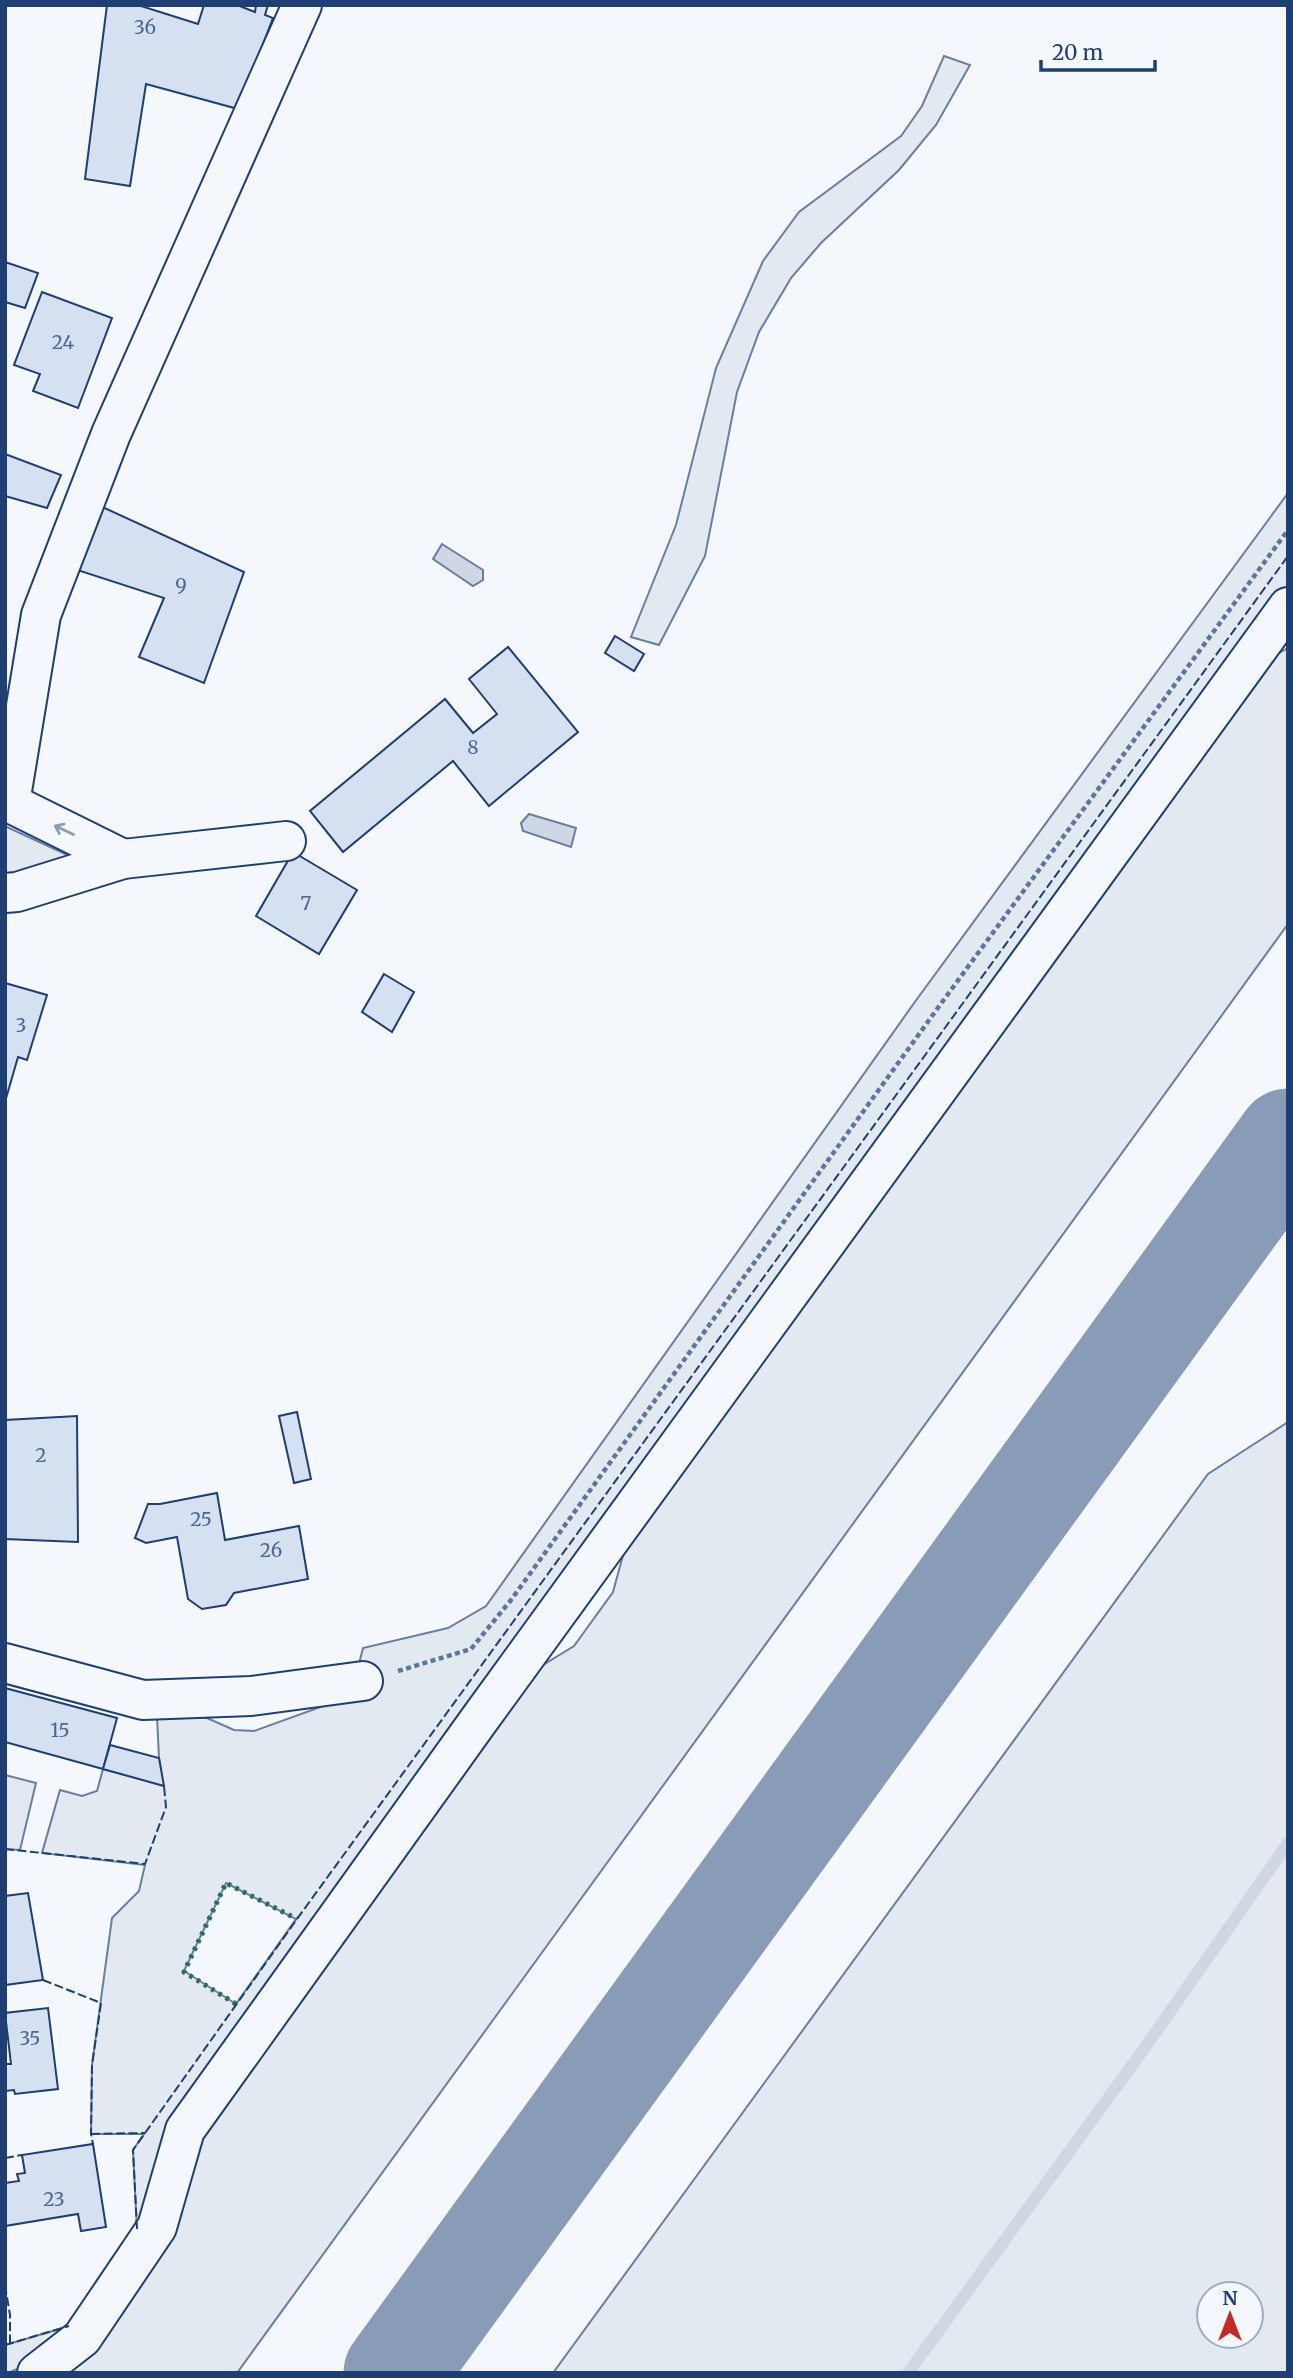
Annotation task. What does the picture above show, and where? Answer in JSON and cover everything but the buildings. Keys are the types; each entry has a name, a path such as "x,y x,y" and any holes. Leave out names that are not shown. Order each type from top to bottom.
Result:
{"street":[{"path":"123,859 8,803 41,615 111,434 302,5"},
{"path":"37,2373 82,2337 157,2227 186,2130 495,1697 1288,607"},
{"path":"5,893 18,892 123,859 286,841"},
{"path":"5,1663 143,1700 251,1696 363,1681"}],"path":[{"path":"363,1681 471,1649 511,1600 940,1005 1288,530"}],"shaded area":[{"path":"944,56 970,65 936,125 899,170 821,243 791,278 759,332 737,392 705,556 659,645 631,637 676,525 716,368 763,261 799,212 901,136 922,106"},
{"path":"1288,493 1288,589 137,2231 133,2150 144,2134 91,2134 92,2065 112,1918 139,1891 145,1865 42,1853 60,1790 82,1796 97,1791 103,1769 163,1785 157,1716 207,1718 234,1730 254,1731 351,1696 363,1648 448,1628 486,1606 917,999","holes":["226,1883 296,1919 236,2004 184,1971"]},
{"path":"442,544 483,570 483,580 473,586 433,559"},
{"path":"1288,648 1288,924 237,2373 57,2373 208,2117 530,1673 574,1646 613,1592 628,1537 1261,663"},
{"path":"529,814 576,828 571,847 523,831 521,823"},
{"path":"7,827 76,859 5,878"},
{"path":"1288,1422 1288,2373 553,2373 1208,1474"},
{"path":"5,1775 36,1783 20,1850 5,1849"},
{"path":"73,2325 30,2361 5,2373 5,2345"}],"waterway":[{"path":"908,2373 1146,2046 1288,1843"}],"taxiway":[{"path":"395,2373 1288,1140"}],"hedge":[{"path":"236,2004 184,1972 226,1883 297,1919"}],"fence":[{"path":"137,2229 133,2150 297,1919 1288,556"},
{"path":"5,1849 145,1864 166,1807 164,1786"},
{"path":"43,1980 101,2003 92,2065 93,2144"},
{"path":"91,2134 145,2133"},
{"path":"5,2158 22,2155"},
{"path":"5,2285 10,2315 10,2343"},
{"path":"5,2345 69,2326"}]}
